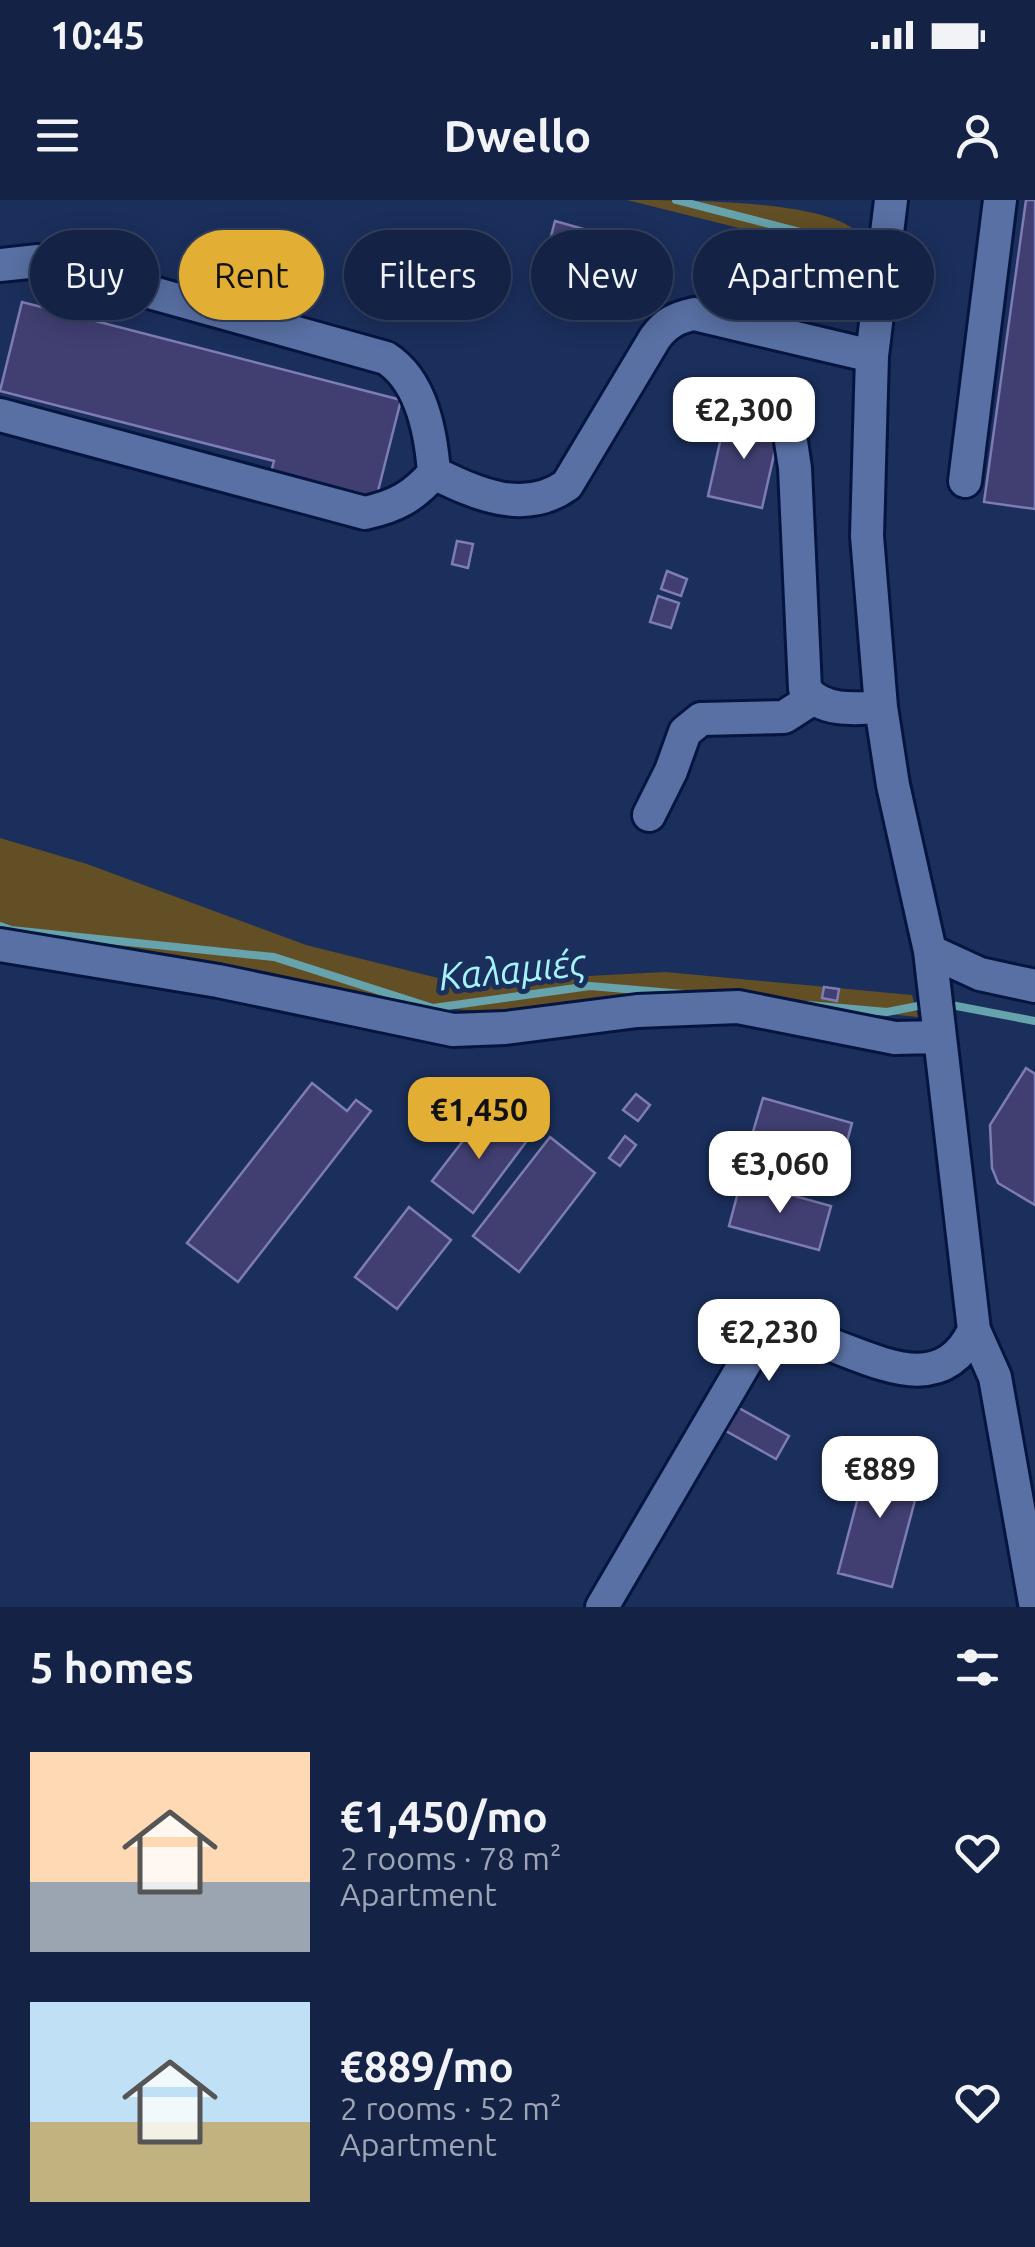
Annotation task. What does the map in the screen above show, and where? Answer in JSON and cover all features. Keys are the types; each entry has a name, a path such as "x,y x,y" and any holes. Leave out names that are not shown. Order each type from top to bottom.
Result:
{"street":[{"path":"891,200 872,356 867,536 880,707 892,785 930,951 974,1330 995,1377 1035,1603"},
{"path":"965,481 1000,200"},
{"path":"0,265 38,261 386,358 404,374 420,404 432,437 434,472 416,494 392,507 365,513 0,414"},
{"path":"434,472 481,496 517,500 557,493 568,486 655,338 665,325 680,317 694,314 872,356"},
{"path":"776,409 789,428 796,468 805,689 812,699 854,709 880,707"},
{"path":"649,816 672,771 684,732 701,719 784,717 812,699"},
{"path":"0,945 218,981 453,1030 506,1028 637,1011 738,1007 895,1038 939,1037"},
{"path":"930,951 980,974 1035,986"},
{"path":"602,1607 763,1338 778,1331 791,1332 883,1365 924,1371 945,1365 965,1350 974,1330"}],"shaded area":[{"path":"627,200 779,207 834,219 852,228 747,230"},
{"path":"0,838 87,864 306,945 458,983 665,972 912,995 918,1017 670,991 515,1015 436,1007 0,932"}],"building":[{"path":"1026,200 1035,200 1035,509 984,502"},
{"path":"555,221 587,230 553,230"},
{"path":"22,302 30,304 30,320 92,320 401,400 375,503 270,476 274,461 0,391"},
{"path":"726,415 780,428 762,508 708,496"},
{"path":"457,541 473,544 468,568 452,564"},
{"path":"667,571 687,579 681,596 661,589"},
{"path":"658,596 679,603 671,628 650,622"},
{"path":"824,987 839,989 837,1001 822,998"},
{"path":"1026,1068 1035,1074 1035,1205 998,1183 992,1168 990,1125"},
{"path":"312,1083 347,1111 356,1100 371,1111 238,1282 187,1243"},
{"path":"636,1094 650,1105 638,1121 623,1110"},
{"path":"763,1098 852,1123 840,1168 750,1142"},
{"path":"486,1111 526,1142 473,1213 432,1181"},
{"path":"625,1136 636,1145 620,1166 609,1158"},
{"path":"550,1137 595,1173 519,1272 473,1236"},
{"path":"741,1181 831,1206 819,1250 729,1226"},
{"path":"409,1207 451,1240 397,1309 355,1277"},
{"path":"739,1408 789,1436 776,1459 726,1431"},
{"path":"869,1456 923,1470 892,1587 838,1573"}],"waterway":[{"path":"676,200 792,230"},
{"name":"Καλαμιές","path":"0,926 274,957 433,1008 590,986 684,994"},
{"name":"Καλαμιές","path":"808,1005 887,1012 928,1004"},
{"name":"Καλαμιές","path":"946,1004 1035,1021"}]}
